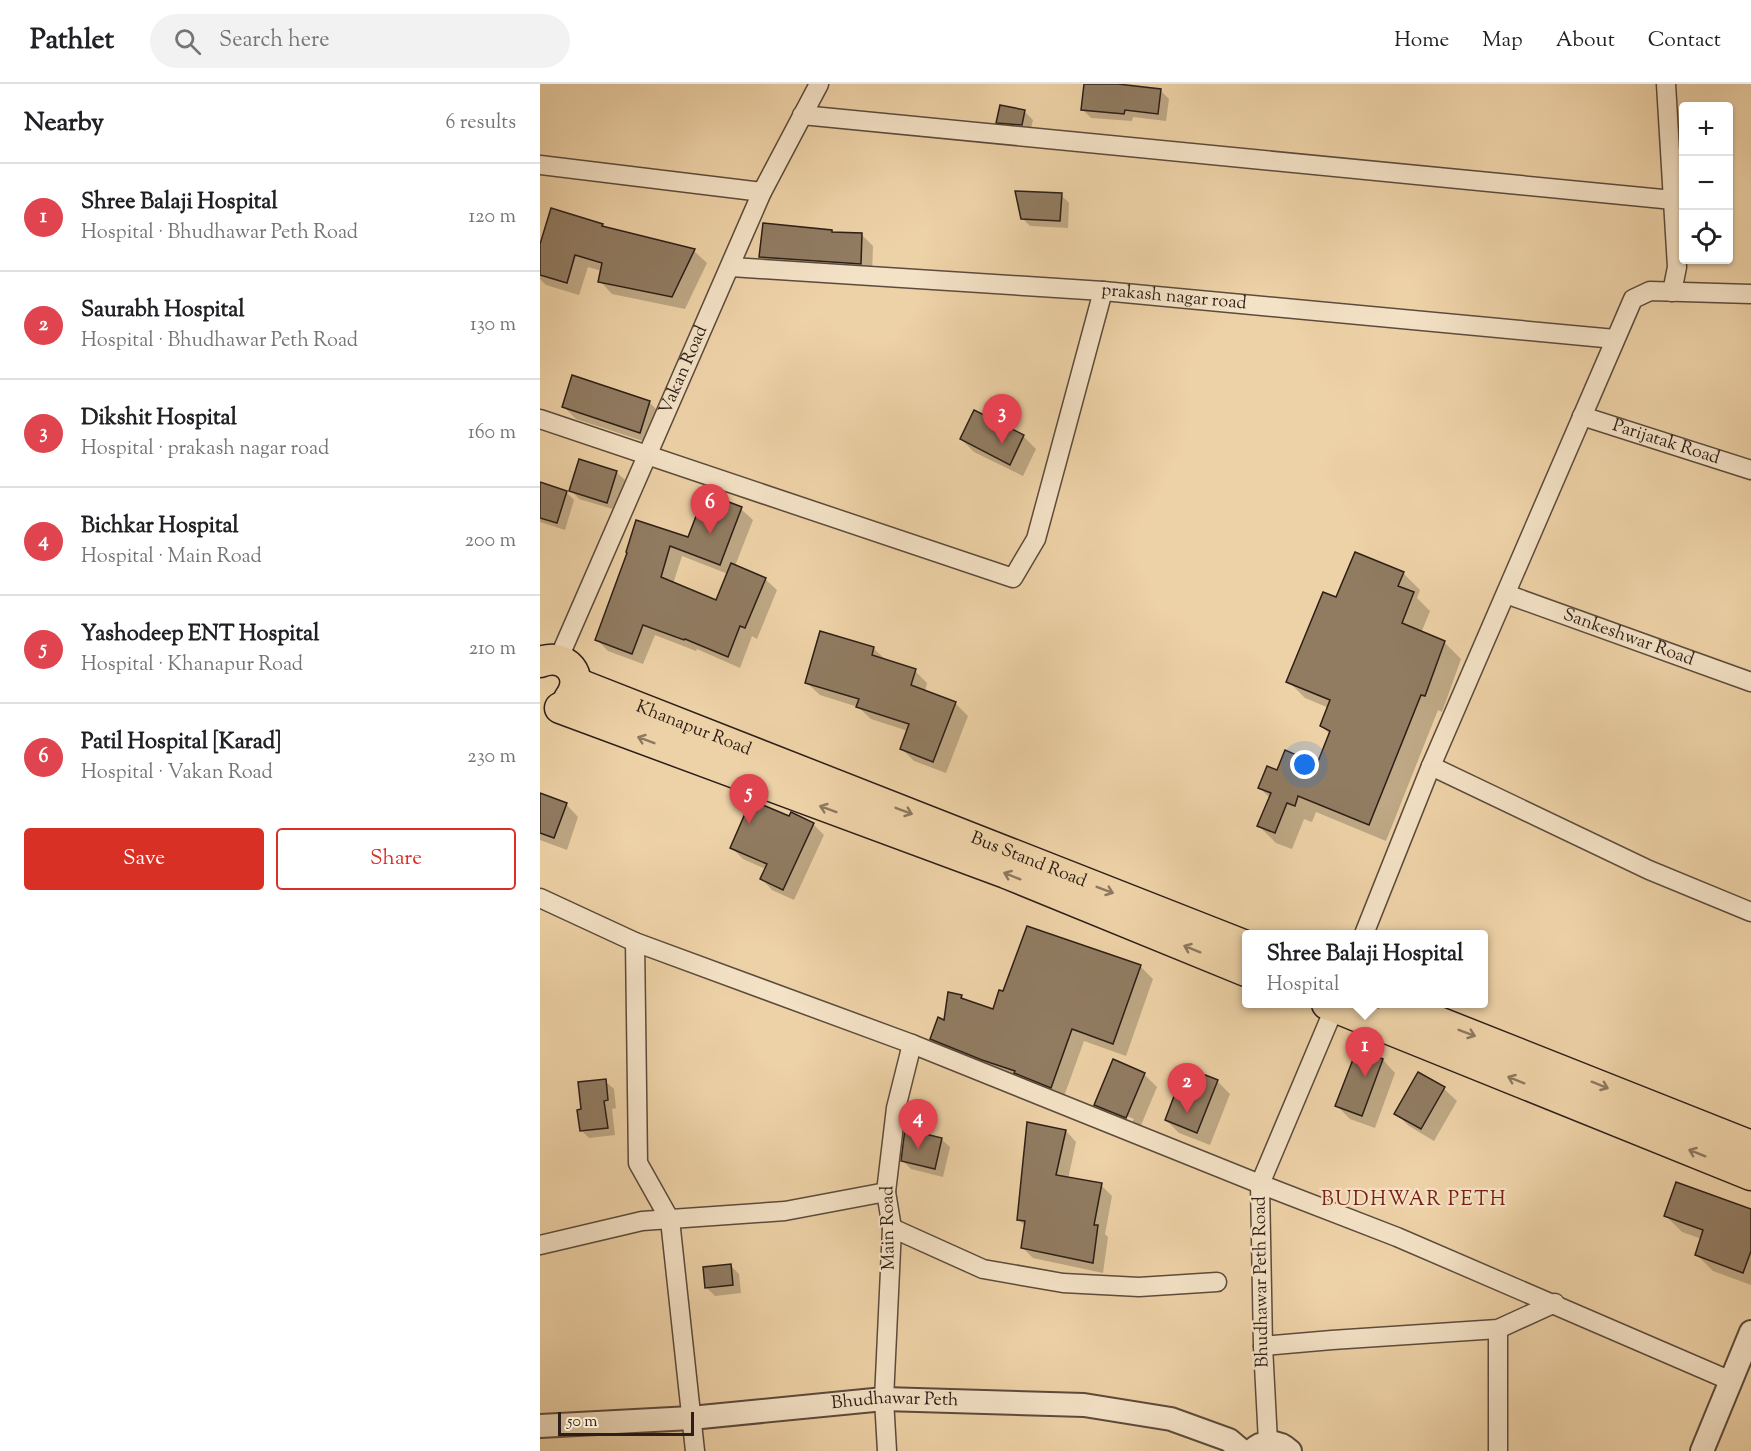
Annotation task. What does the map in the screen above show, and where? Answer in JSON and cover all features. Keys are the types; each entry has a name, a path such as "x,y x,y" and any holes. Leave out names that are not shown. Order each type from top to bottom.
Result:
{"highway":[{"path":"549,661 566,663 576,676 559,699 1006,873 1242,969"},
{"name":"Khanapur Road","path":"559,699 810,775"},
{"name":"Bus Stand Road","path":"810,775 1242,944"},
{"path":"1403,1008 1751,1146"},
{"path":"1330,1010 1751,1175"}],"street":[{"name":"Vakan Road","path":"549,661 646,455 713,302 731,267 762,192 819,84"},
{"path":"1666,84 1677,267 1672,292"},
{"path":"802,115 1673,200"},
{"path":"540,165 762,192"},
{"name":"prakash nagar road","path":"731,267 1103,291 1615,339"},
{"path":"540,419 1013,578 1036,539 1103,291"},
{"path":"1366,930 1431,766 1633,299 1650,291 1751,294"},
{"name":"Parijatak Road","path":"1582,416 1751,470"},
{"name":"Sankeshwar Road","path":"1506,594 1751,682"},
{"path":"1431,766 1649,870 1751,912"},
{"path":"540,898 634,942 912,1044 1397,1237 1731,1381"},
{"path":"634,942 638,1162 669,1220 695,1451"},
{"name":"Bhudhawar Peth Road","path":"1260,1446 1263,1346 1260,1184 1330,1010"},
{"name":"Main Road","path":"887,1451 884,1399 892,1228 886,1192 896,1107 912,1044"},
{"path":"540,1245 642,1221 785,1211 886,1192"},
{"path":"892,1228 983,1269 1063,1283 1139,1287 1217,1282"},
{"path":"1263,1346 1497,1329 1554,1303"},
{"path":"1497,1329 1498,1451"},
{"path":"1702,1451 1751,1332"},
{"name":"Bhudhawar Peth","path":"540,1426 691,1418 884,1399 1084,1405 1171,1419 1228,1440 1242,1451"},
{"path":"1260,1446 1281,1444 1290,1451"}],"building":[{"path":"1084,84 1118,84 1161,89 1158,114 1125,110 1124,114 1081,110"},
{"path":"1000,105 1025,110 1022,125 996,123"},
{"path":"1015,191 1062,193 1060,221 1021,219"},
{"path":"551,208 603,224 602,226 695,249 672,297 598,282 602,263 575,255 567,283 540,275 540,244"},
{"path":"763,223 832,230 832,232 862,233 861,264 759,257"},
{"path":"572,375 650,401 640,433 562,407"},
{"path":"974,410 1024,435 1010,465 960,439"},
{"path":"579,459 617,471 607,503 569,491"},
{"path":"540,482 567,491 557,523 540,518"},
{"path":"705,493 742,507 720,565 670,546 661,577 716,600 731,563 766,578 745,628 740,626 728,657 643,625 632,654 595,640 627,553 636,520 688,537"},
{"path":"1355,552 1404,572 1398,586 1414,592 1402,623 1445,641 1425,696 1421,695 1369,825 1298,796 1295,806 1287,803 1275,833 1257,826 1271,793 1258,788 1267,766 1277,770 1285,750 1317,764 1330,731 1320,726 1330,700 1286,682 1323,592 1336,597"},
{"path":"820,631 874,647 872,655 916,669 911,685 956,702 933,762 900,749 909,724 856,707 859,699 805,683"},
{"path":"540,793 567,803 554,838 540,833"},
{"path":"751,800 789,816 791,812 814,823 783,890 760,879 767,864 730,848"},
{"path":"1027,926 1141,965 1113,1044 1072,1029 1051,1088 1014,1073 1015,1071 930,1039 938,1017 944,1020 948,992 962,995 961,998 993,1009 999,990 1003,991"},
{"path":"1357,1049 1383,1059 1362,1116 1335,1106"},
{"path":"1113,1059 1145,1073 1126,1118 1094,1105"},
{"path":"1185,1067 1218,1080 1197,1133 1165,1120"},
{"path":"1418,1072 1445,1087 1421,1129 1394,1114"},
{"path":"606,1079 608,1100 604,1101 608,1128 580,1131 577,1110 581,1109 578,1082"},
{"path":"1027,1122 1066,1130 1056,1175 1102,1183 1094,1225 1098,1225 1093,1263 1021,1248 1025,1221 1017,1220"},
{"path":"905,1129 942,1138 935,1169 901,1161"},
{"path":"1676,1182 1751,1209 1751,1251 1743,1273 1695,1255 1703,1230 1664,1216"},
{"path":"731,1264 733,1285 705,1288 703,1267"}],"place":[{"name":"Dikshit Hospital","path":"1002,444"},
{"name":"Patil Hospital [Karad]","path":"710,534"},
{"name":"Yashodeep ENT Hospital","path":"749,824"},
{"name":"Shree Balaji Hospital","path":"1365,1077"},
{"name":"Saurabh Hospital","path":"1187,1113"},
{"name":"Bichkar Hospital","path":"918,1149"}],"district":[{"name":"BUDHWAR PETH","path":"1414,1200"}]}
